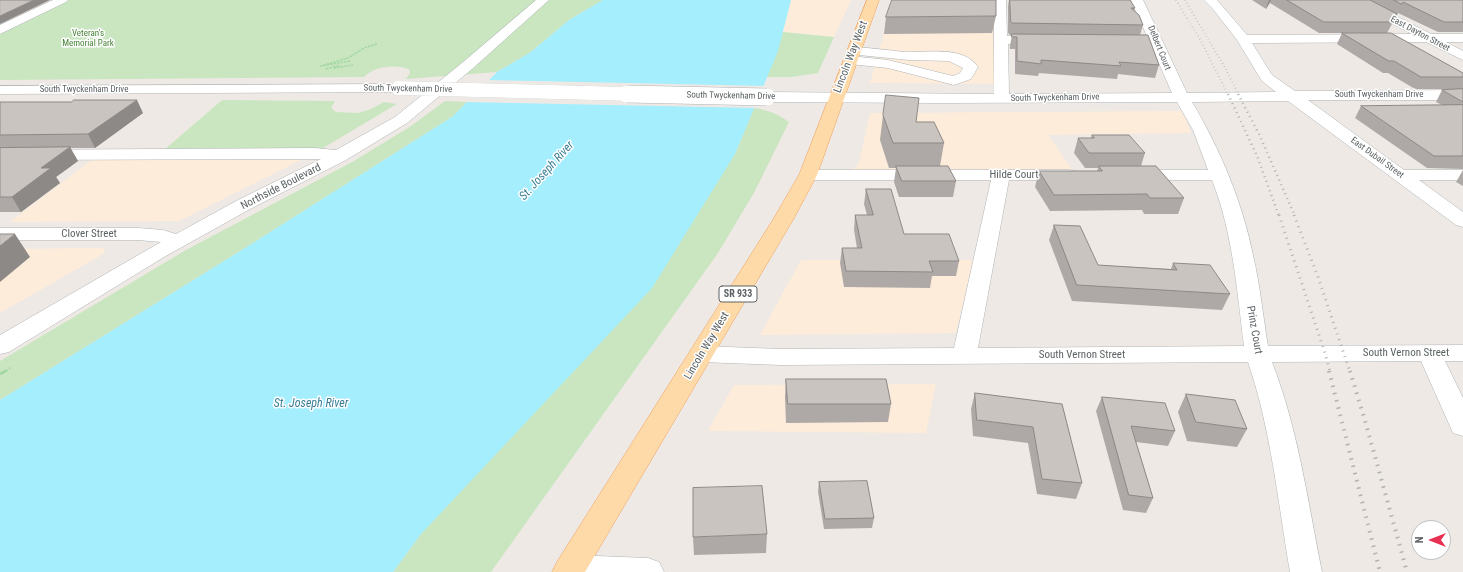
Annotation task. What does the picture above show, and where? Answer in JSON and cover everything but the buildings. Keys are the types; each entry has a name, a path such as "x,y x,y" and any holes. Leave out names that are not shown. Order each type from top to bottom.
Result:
{"main road":[{"name":"Lincoln Way West","path":"569,571 702,354 808,175 873,0"}],"street":[{"path":"0,30 62,0"},
{"name":"Northside Boulevard","path":"0,346 177,242 245,204 340,156 401,120 467,66 543,0"},
{"path":"1000,0 1002,98"},
{"name":"Delbert Court","path":"1137,0 1157,42 1165,65 1181,96"},
{"name":"East Dubail Street","path":"1210,0 1217,6 1243,39 1267,78 1463,222"},
{"name":"East Dayton Street","path":"1356,0 1463,56"},
{"path":"1243,39 1463,38"},
{"path":"1001,40 1055,40"},
{"path":"1141,41 1157,42"},
{"path":"852,56 888,64 944,56 964,61 971,67 966,76 954,81"},
{"path":"906,62 954,81 963,99"},
{"name":"South Twyckenham Drive","path":"0,90 398,88 767,97 963,99 1290,95 1463,95"},
{"name":"Prinz Court","path":"1181,96 1201,130 1227,194 1240,242 1257,354 1268,384 1281,438 1306,572"},
{"path":"0,155 315,153 340,156"},
{"name":"Hilde Court","path":"808,175 1086,175"},
{"path":"964,356 1000,175"},
{"path":"1118,175 1219,175"},
{"path":"1401,175 1463,175"},
{"name":"Clover Street","path":"0,234 138,234 163,236 177,242"},
{"path":"1429,353 1463,426"},
{"name":"South Vernon Street","path":"702,354 742,357 1463,353"},
{"path":"569,571 648,572"}],"path":[{"path":"350,61 321,66 348,58 364,48 377,44"},
{"path":"348,58 356,69"},
{"path":"350,61 322,70 353,65"}],"shaded area":[{"path":"791,0 851,0 834,37 783,32"},
{"path":"995,4 995,84 870,83 892,5"},
{"path":"1182,111 1191,133 1048,135 1072,169 853,170 859,163 870,113"},
{"path":"95,157 307,157 179,221 10,222"},
{"path":"104,248 105,253 0,313 0,249"},
{"path":"801,260 973,260 956,333 760,335"},
{"path":"936,384 926,433 708,431 734,385"}],"green space":[{"name":"Veteran's Memorial Park","path":"65,0 603,0 569,20 531,52 497,72 406,79 410,73 409,69 391,66 373,70 364,77 0,80 0,31"},
{"path":"783,32 834,37 818,73 792,77 767,77"},
{"path":"222,100 335,101 331,108 336,112 358,113 371,109 384,102 397,104 323,148 164,150"},
{"path":"445,101 467,102 452,117 0,400 0,361 186,250 352,162 408,128"},
{"path":"754,108 773,113 789,122 755,191 718,253 491,572 393,572 421,534 735,154"}],"water":[{"name":"St. Joseph River","path":"603,0 791,0 778,51 735,154 652,288 421,534 393,572 0,572 0,400 452,117 497,72 531,52 569,20"}],"pier":[{"path":"486,80 766,86 757,108 465,102"}],"railway":[{"path":"1176,0 1201,41 1228,95"},
{"path":"1185,0 1224,66 1239,95"},
{"path":"1228,94 1257,156 1279,216"},
{"path":"1238,94 1259,134 1295,216"},
{"path":"1279,215 1330,372"},
{"path":"1294,215 1318,277 1350,372"},
{"path":"1329,371 1380,572"},
{"path":"1350,371 1407,572"}]}
